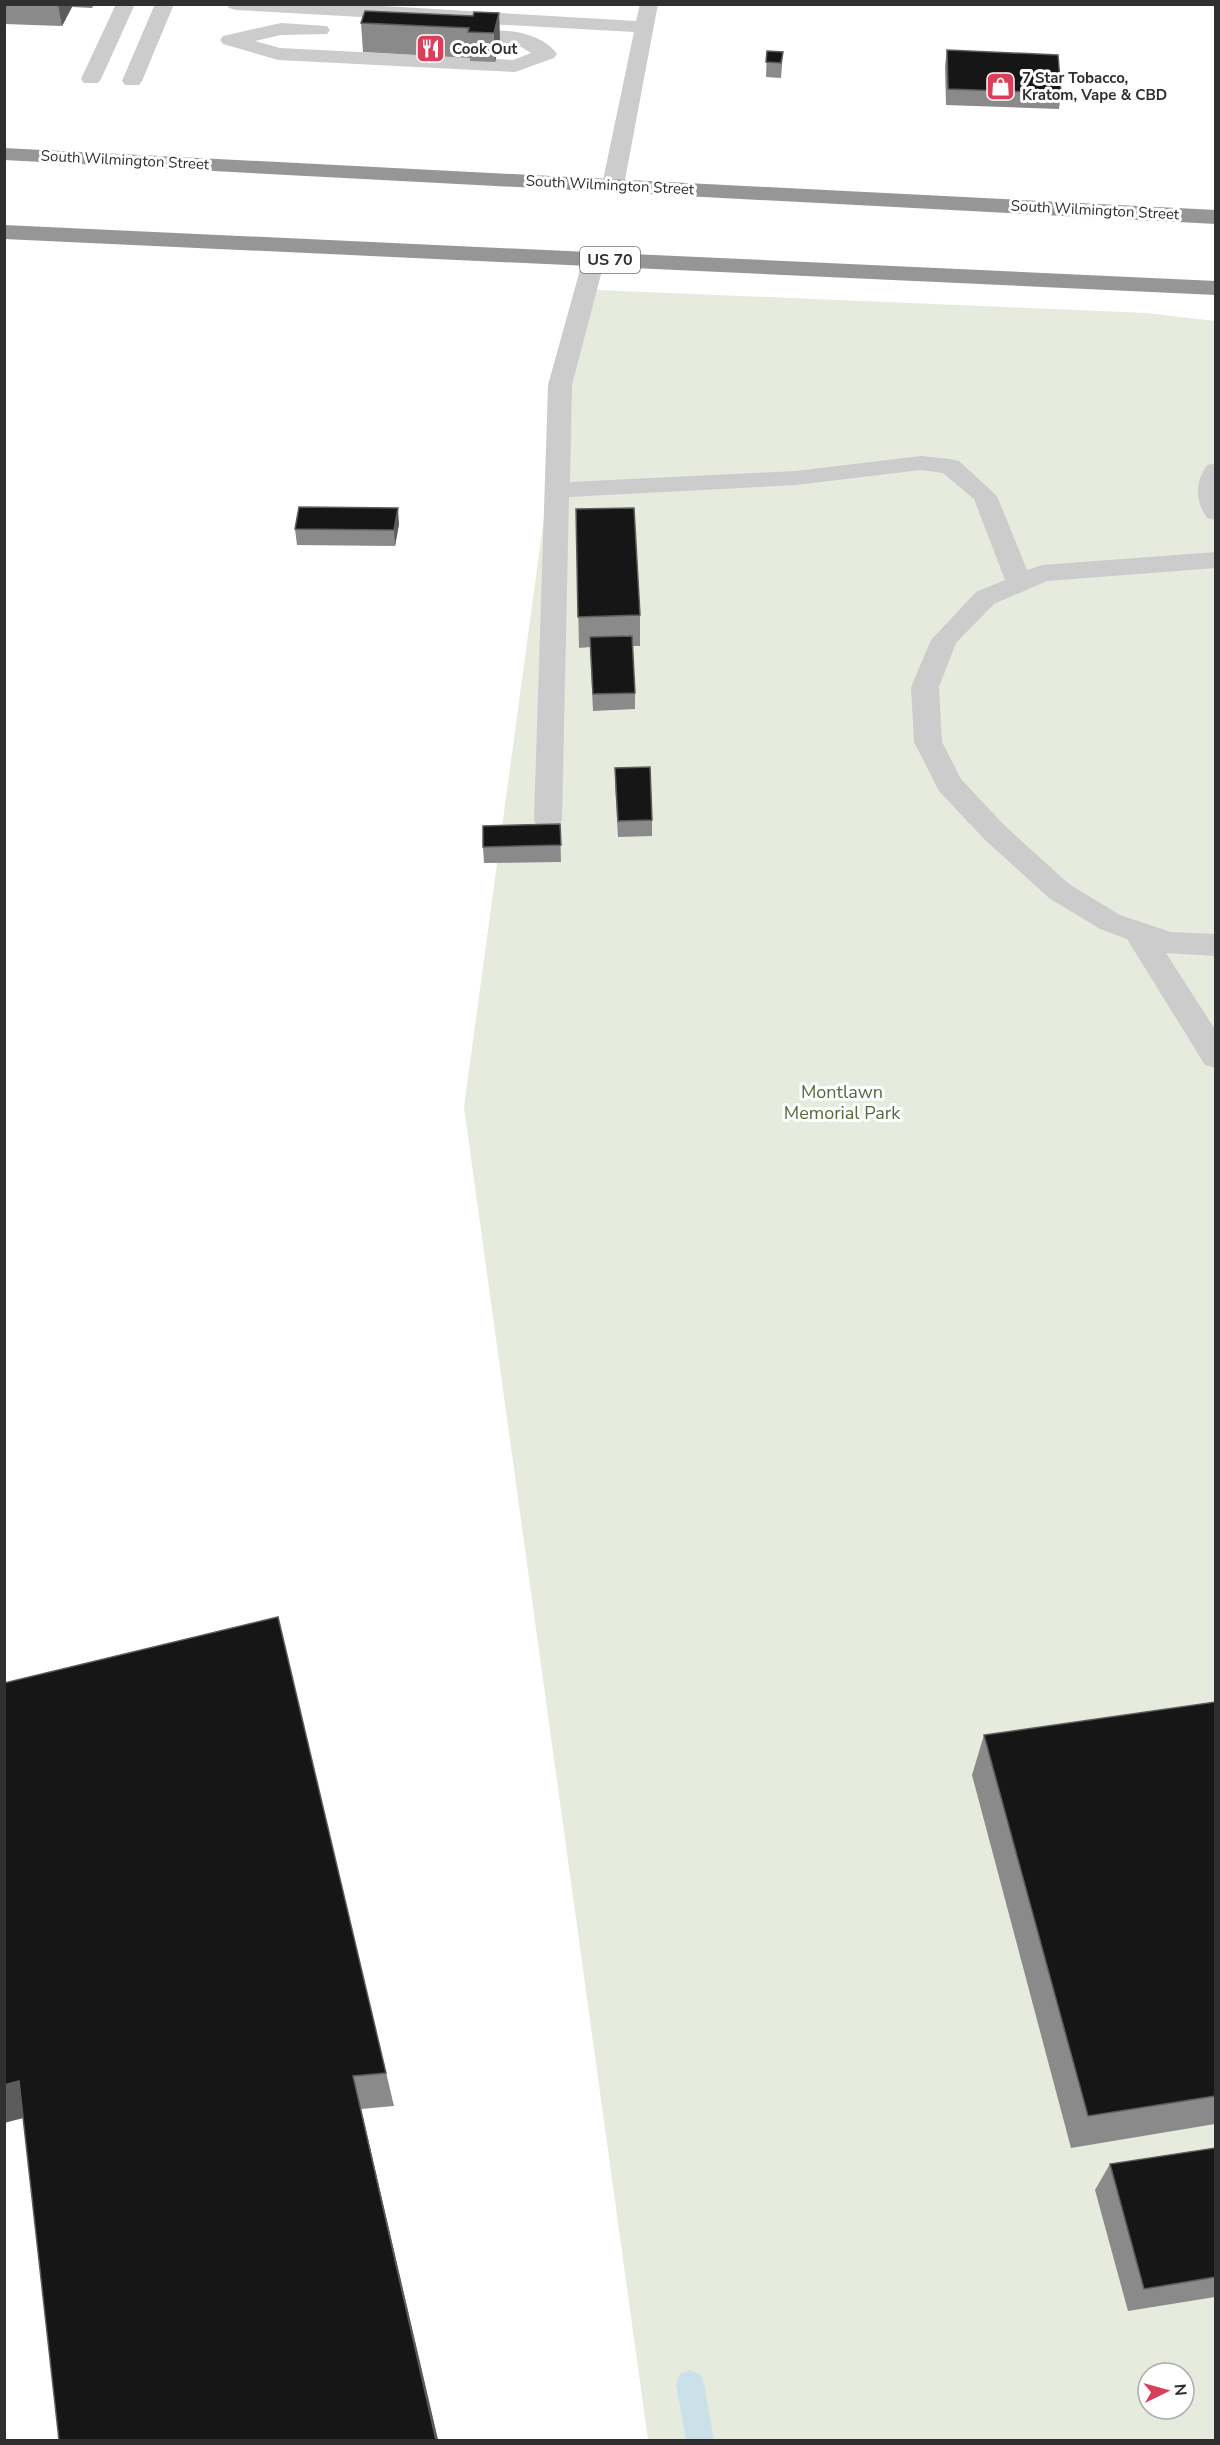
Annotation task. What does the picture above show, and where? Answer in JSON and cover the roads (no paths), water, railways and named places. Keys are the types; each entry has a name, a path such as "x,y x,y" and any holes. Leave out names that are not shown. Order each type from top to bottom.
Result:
{"highway":[{"name":"South Wilmington Street","path":"4,154 1215,217"},
{"name":"US 70","path":"4,232 1215,288"}],"lane":[{"path":"91,79 126,4"},
{"path":"132,81 165,4"},
{"path":"236,4 645,27"},
{"path":"613,185 650,4"},
{"path":"341,31 281,29 230,40 278,54 515,66 547,54 523,39 413,33"},
{"path":"549,820 560,385 594,259"},
{"path":"556,490 796,478 921,463 950,466 985,496 1019,583"},
{"path":"1215,470 1210,482 1211,503 1215,513"},
{"path":"1215,560 1042,573 1019,583 985,598 944,640 925,687 928,742 949,784 994,832 1059,891 1110,922 1169,943 1215,945"},
{"path":"1137,931 1215,1057"}],"waterway":[{"path":"690,2384 700,2440"}],"place":[{"name":"Cook Out","path":"431,49"},
{"name":"7 Star Tobacco, Kratom, Vape & CBD","path":"1001,87"}],"park label":[{"name":"Montlawn Memorial Park","path":"842,1102"}]}
